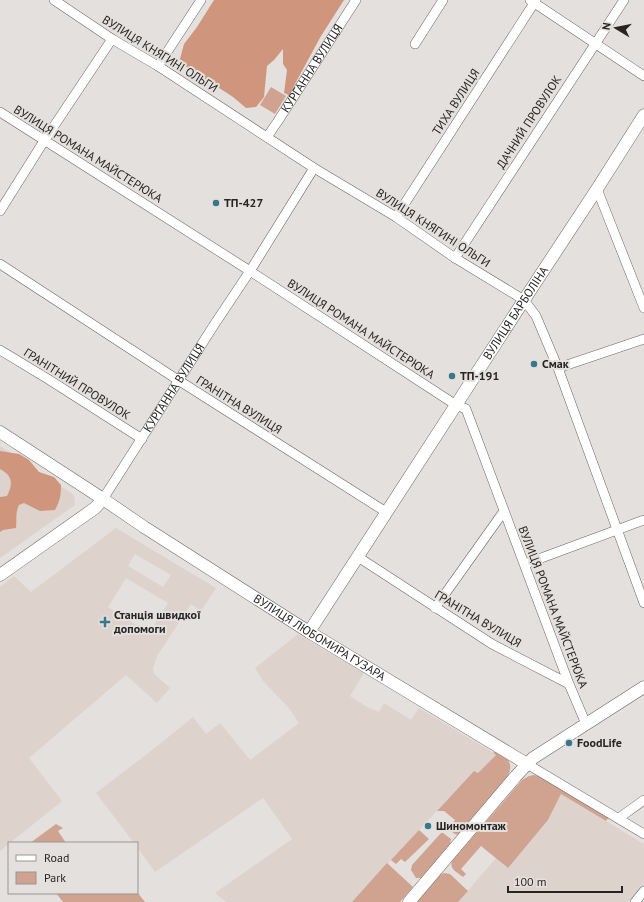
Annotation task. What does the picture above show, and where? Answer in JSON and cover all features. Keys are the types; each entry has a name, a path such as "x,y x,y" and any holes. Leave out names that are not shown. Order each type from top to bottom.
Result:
{"street":[{"name":"ВУЛИЦЯ КНЯГИНІ ОЛЬГИ","path":"54,0 112,39 158,66 314,168 396,217 455,258 524,300 536,316 558,368 644,604"},
{"path":"158,66 201,0"},
{"name":"КУРГАННА ВУЛИЦЯ","path":"267,137 356,0"},
{"path":"415,44 443,0"},
{"name":"ДАЧНИЙ ПРОВУЛОК","path":"455,258 624,0"},
{"path":"533,1 644,76"},
{"name":"ТИХА ВУЛИЦЯ","path":"396,217 533,1"},
{"path":"0,211 44,141 112,39"},
{"name":"ВУЛИЦЯ РОМАНА МАЙСТЕРЮКА","path":"0,112 250,271 456,405 466,409 569,684 586,724"},
{"name":"ВУЛИЦЯ БАРБОЛІНА","path":"308,632 644,115"},
{"name":"КУРГАННА ВУЛИЦЯ","path":"0,575 95,508 103,499 178,380 250,271 314,168"},
{"path":"597,189 644,308"},
{"name":"ГРАНІТНА ВУЛИЦЯ","path":"0,264 178,380 386,512"},
{"path":"558,368 644,339"},
{"name":"ГРАНІТНИЙ ПРОВУЛОК","path":"0,350 142,439"},
{"name":"ВУЛИЦЯ ЛЮБОМИРА ГУЗАРА","path":"0,432 308,632 644,834"},
{"path":"435,608 504,511"},
{"path":"525,564 644,520"},
{"name":"ГРАНІТНА ВУЛИЦЯ","path":"358,557 492,644 569,684"},
{"path":"409,902 533,758 644,687"},
{"path":"619,818 644,800"},
{"path":"635,902 644,892"}],"shaded area":[{"path":"214,0 344,0 321,36 289,95 284,93 287,70 283,64 283,49 267,66 264,97 256,107 246,108 233,97 184,65 180,59 184,44"},
{"path":"0,446 74,495 75,505 0,558"},
{"path":"0,451 19,454 29,460 39,472 54,477 61,485 61,492 55,510 40,511 24,503 19,505 16,528 3,530 0,532 0,497 7,496 11,481 10,477 0,469"},
{"path":"116,528 216,588 201,611 191,604 157,656 153,669 154,674 170,688 157,703 126,675 29,758 62,801 11,842 8,842 8,845 0,851 0,587 14,576 31,592","holes":["135,554 171,575 163,587 128,566","126,578 168,603 149,633 108,607"]},
{"path":"298,634 364,673 350,696 367,707 379,712 384,703 411,720 419,708 497,755 478,773 474,771 352,902 226,902 215,893 292,839 263,798 155,872 138,848 138,842 133,842 96,793 193,717 206,734 220,723 250,760 299,723 289,708 263,681 255,668"},
{"path":"561,794 644,844 644,885 628,902 458,902 496,858 507,868 548,820"}],"green space":[{"path":"271,87 286,96 275,114 260,105"},
{"path":"496,751 503,755 510,764 508,776 458,835 455,834 448,829 455,820 444,811 437,811 474,771 478,773 496,755 493,753"},
{"path":"534,775 541,777 609,817 606,821 561,794 548,820 508,868 481,846 461,869 466,874 463,877 456,872 451,864 452,861 522,780"},
{"path":"56,824 63,828 58,831 65,842 31,842"},
{"path":"419,830 429,839 405,862 401,859 396,864 391,860"},
{"path":"441,833 451,839 450,844 422,878 416,878 411,870 412,865"},
{"path":"387,863 413,887 400,902 352,902"},
{"path":"444,873 450,874 468,891 458,902 417,902 440,875"},
{"path":"138,893 145,902 63,902 57,894"}],"place":[{"name":"ТП-427","path":"216,203"},
{"name":"Смак","path":"534,364"},
{"name":"ТП-191","path":"452,376"},
{"name":"Станція швидкої допомоги","path":"105,622"},
{"name":"FoodLife","path":"569,743"},
{"name":"Шиномонтаж","path":"428,826"}]}
